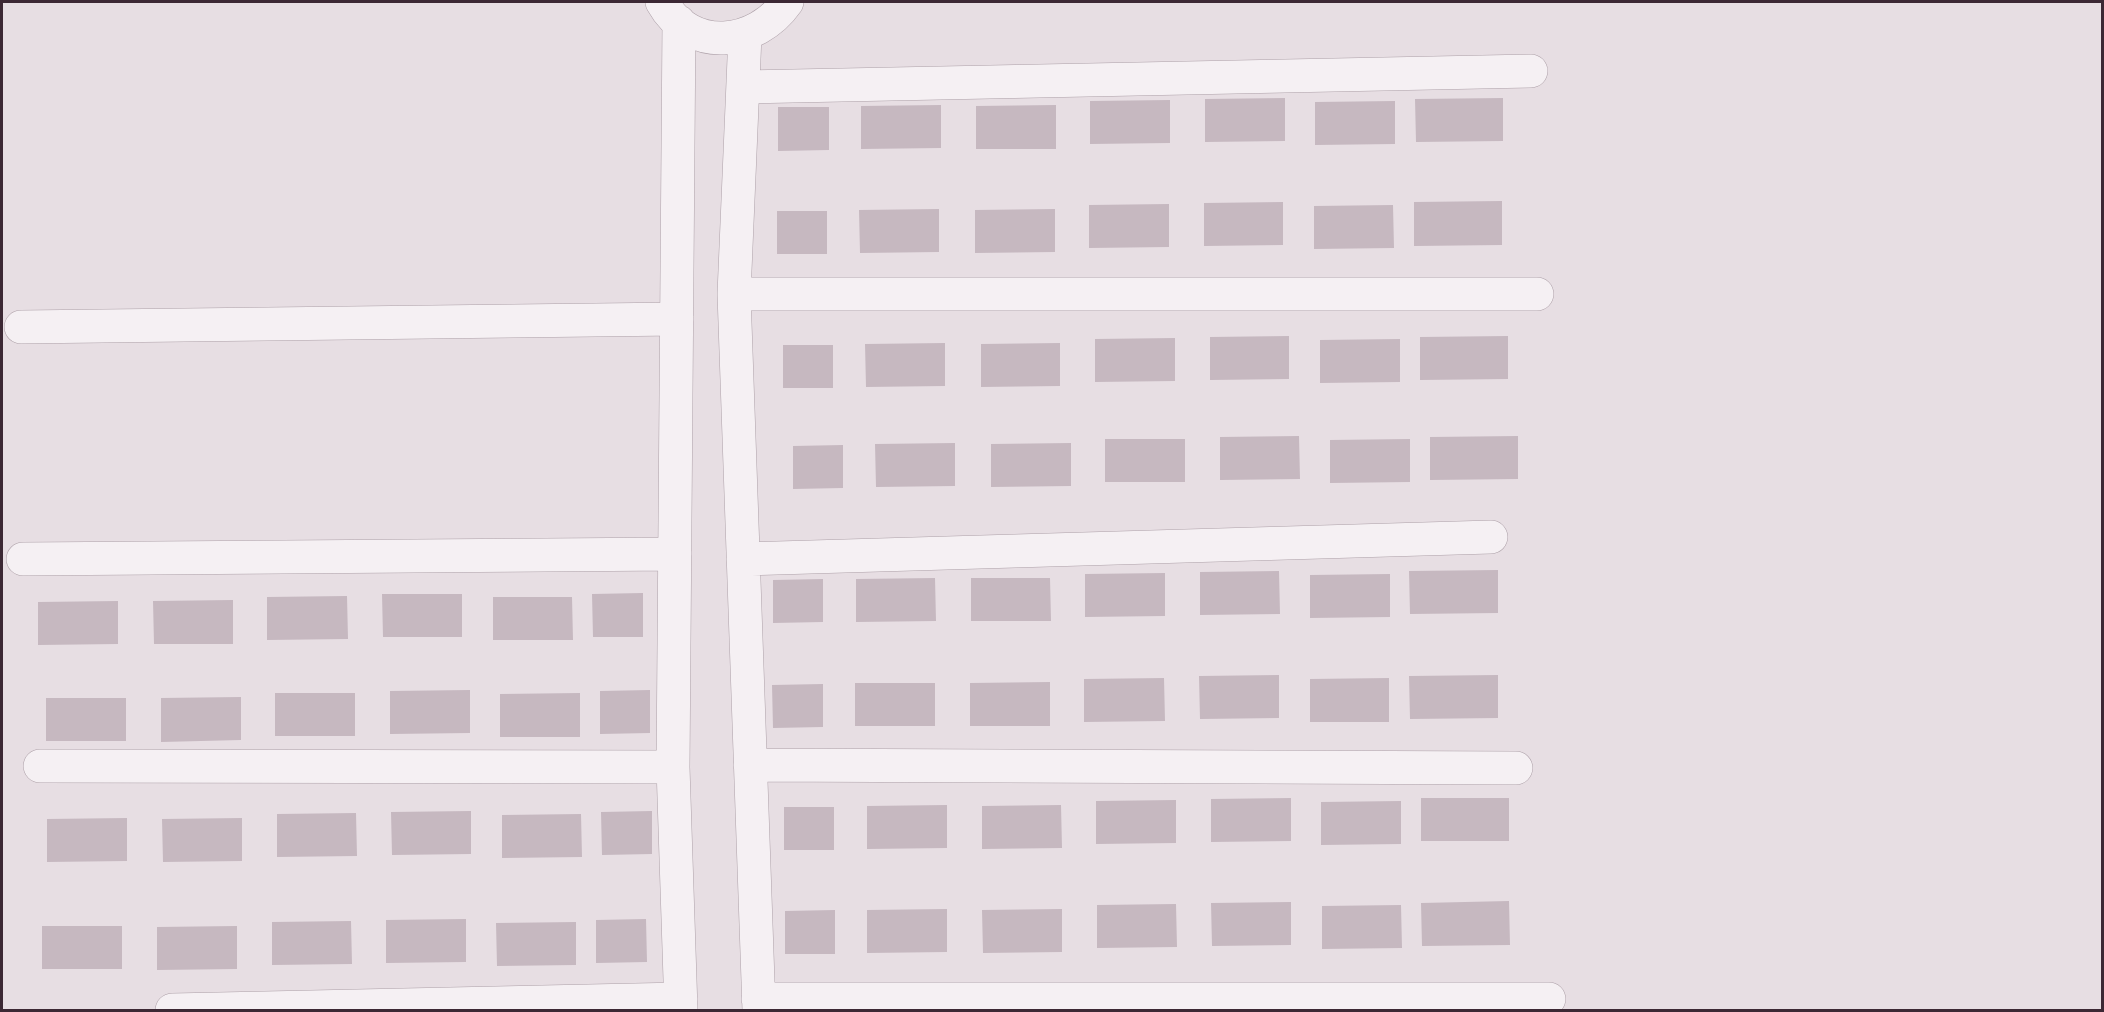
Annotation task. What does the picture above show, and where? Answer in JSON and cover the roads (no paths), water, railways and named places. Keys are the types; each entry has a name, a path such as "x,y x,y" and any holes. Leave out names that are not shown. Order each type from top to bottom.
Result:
{"street":[{"path":"670,12 693,31 710,37 746,35 777,16 787,2"},
{"path":"172,1011 681,1005 673,767 677,319 670,12"},
{"path":"746,35 734,294 759,1005 1549,999"},
{"path":"744,87 1532,71"},
{"path":"734,294 1537,294"},
{"path":"21,327 677,319"},
{"path":"743,559 1491,537"},
{"path":"23,559 675,554"},
{"path":"750,765 1516,768"},
{"path":"40,766 673,767"}]}
